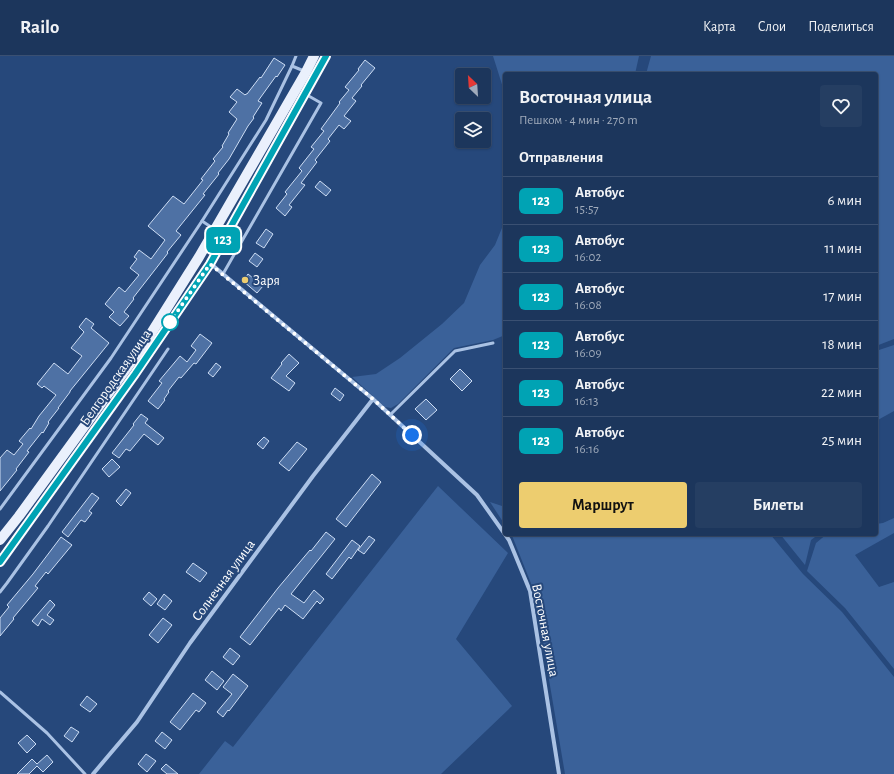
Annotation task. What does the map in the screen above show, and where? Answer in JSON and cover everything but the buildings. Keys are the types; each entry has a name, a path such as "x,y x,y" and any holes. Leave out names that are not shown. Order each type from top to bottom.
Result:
{"main road":[{"name":"Белгородская улица","path":"0,540 145,343 199,258 314,56"},
{"name":"Белгородская улица","path":"0,562 135,374 210,264 326,56"}],"street":[{"name":"Восточная улица","path":"210,264 373,399 477,495 503,530"},
{"name":"Солнечная улица","path":"93,774 137,722 190,643 313,476 373,399"},
{"name":"Восточная улица","path":"507,536 530,591 559,774"}],"lane":[{"path":"0,509 111,358 202,221 266,120 296,56"},
{"path":"292,66 306,72"},
{"path":"223,274 322,103 305,94"},
{"path":"202,221 215,230"},
{"path":"199,258 210,264"},
{"path":"390,415 455,350 493,343"},
{"path":"0,592 48,526 168,349"},
{"path":"0,692 47,733 86,774"}],"shaded area":[{"path":"493,56 639,56 635,72 503,72 503,88"},
{"path":"651,56 894,56 894,339 878,345 878,72 647,72"},
{"path":"503,225 503,336 493,340 454,348 398,404 391,408 385,407 352,377 376,374 400,358 442,324 464,303 480,265 495,245"},
{"path":"894,345 894,411 878,420 878,350"},
{"path":"438,486 508,553 456,639 512,706 441,774 199,774 225,741 233,747"},
{"path":"490,502 503,506 503,522"},
{"path":"894,518 894,533 855,555 879,587 894,582 894,669 845,608 807,571 816,543 825,536 878,536 878,524"},
{"path":"512,536 772,536 803,574 842,612 894,677 894,774 565,774 534,591"},
{"path":"782,536 816,536 811,540 805,565"}],"bus line":[{"name":"123","path":"0,562 135,374 210,264 326,56"}],"place":[{"name":"Заря","path":"245,280"}],"route":[{"path":"170,322 168,325 210,264 373,399 412,435"}]}
